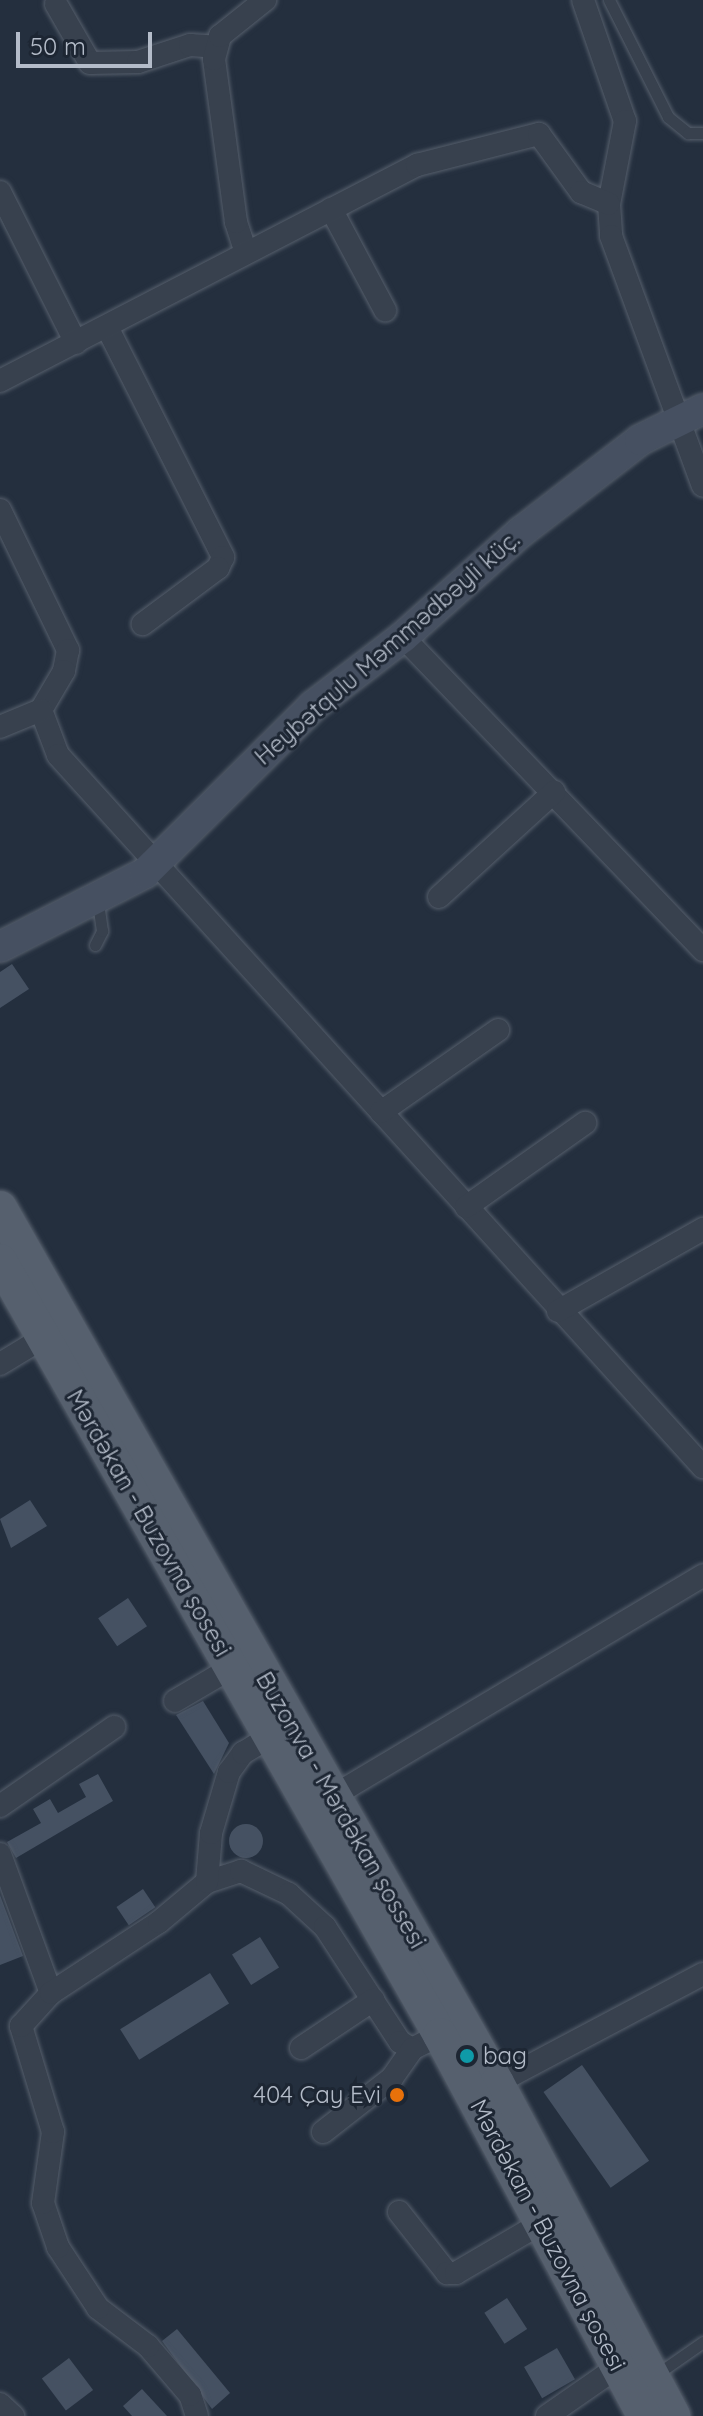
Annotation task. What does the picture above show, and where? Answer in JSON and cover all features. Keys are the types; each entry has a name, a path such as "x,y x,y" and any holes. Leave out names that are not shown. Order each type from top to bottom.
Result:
{"main road":[{"name":"Buzonva - Mərdəkan şossesi","path":"0,1208 497,2083 673,2416"},
{"name":"Mərdəkan - Buzovna şosesi","path":"0,1261 270,1737 426,2042 543,2222 644,2416"}],"street":[{"path":"246,253 236,222 216,47 230,25 265,0"},
{"path":"583,0 625,121 609,204 617,255 692,413 703,486"},
{"path":"56,4 90,63 138,62 190,45 216,47"},
{"path":"0,381 417,165 483,153 530,133 548,140 581,192 609,204"},
{"path":"0,192 76,343"},
{"path":"331,209 385,310"},
{"path":"107,327 223,557 218,568 143,624"},
{"name":"Heybətqulu Məmmədbəyli küç.","path":"0,947 52,917 98,901 156,862 313,706 403,637 521,532 640,440 692,413"},
{"path":"0,510 68,650 64,671 41,710 0,727"},
{"path":"403,637 703,950"},
{"path":"41,710 58,755 558,1311 703,1467"},
{"path":"439,897 554,792"},
{"path":"381,1112 498,1030"},
{"path":"466,1207 585,1123"},
{"path":"558,1311 703,1229"},
{"path":"0,1364 43,1338"},
{"path":"333,1796 703,1575"},
{"path":"175,1701 231,1668"},
{"path":"0,1806 114,1727"},
{"path":"207,1882 211,1833 229,1772 243,1753 270,1737"},
{"path":"0,1854 51,1993"},
{"path":"197,2416 190,2395 148,2346 98,2308 50,2228 43,2203 53,2132 21,2026 51,1993 159,1922 207,1882 241,1871 289,1894 325,1927 400,2042 426,2042"},
{"path":"497,2083 703,1974"},
{"path":"301,2048 373,2000"},
{"path":"323,2132 392,2078 426,2042"},
{"path":"399,2212 447,2273 456,2273 543,2222"},
{"path":"547,2416 619,2366"},
{"path":"0,2404 13,2416"}],"lane":[{"path":"609,0 668,117 688,133 703,133"},
{"path":"95,945 102,931 98,901"},
{"path":"653,2377 703,2342"}],"building":[{"path":"12,964 29,989 0,1008 0,972"},
{"path":"30,1500 47,1526 11,1548 0,1519"},
{"path":"128,1598 147,1626 117,1646 98,1618"},
{"path":"203,1701 229,1743 214,1774 176,1715"},
{"path":"98,1774 113,1801 16,1858 7,1842 41,1823 33,1809 50,1799 58,1813 86,1797 79,1784"},
{"path":"246,1824 258,1829 263,1841 258,1853 246,1858 234,1853 229,1841 234,1829"},
{"path":"143,1889 155,1907 129,1925 116,1907"},
{"path":"0,1895 23,1956 0,1965"},
{"path":"260,1937 279,1968 251,1985 232,1954"},
{"path":"210,1973 229,2004 139,2060 120,2029"},
{"path":"582,2065 649,2161 611,2188 543,2092"},
{"path":"507,2298 527,2329 505,2344 484,2313"},
{"path":"177,2329 230,2393 212,2409 162,2341"},
{"path":"557,2348 575,2379 542,2398 524,2367"},
{"path":"69,2358 93,2390 66,2410 42,2378"},
{"path":"142,2389 167,2416 132,2416 123,2406"}],"place":[{"name":"bag","path":"467,2056"},
{"name":"404 Çay Evi","path":"397,2095"}]}
